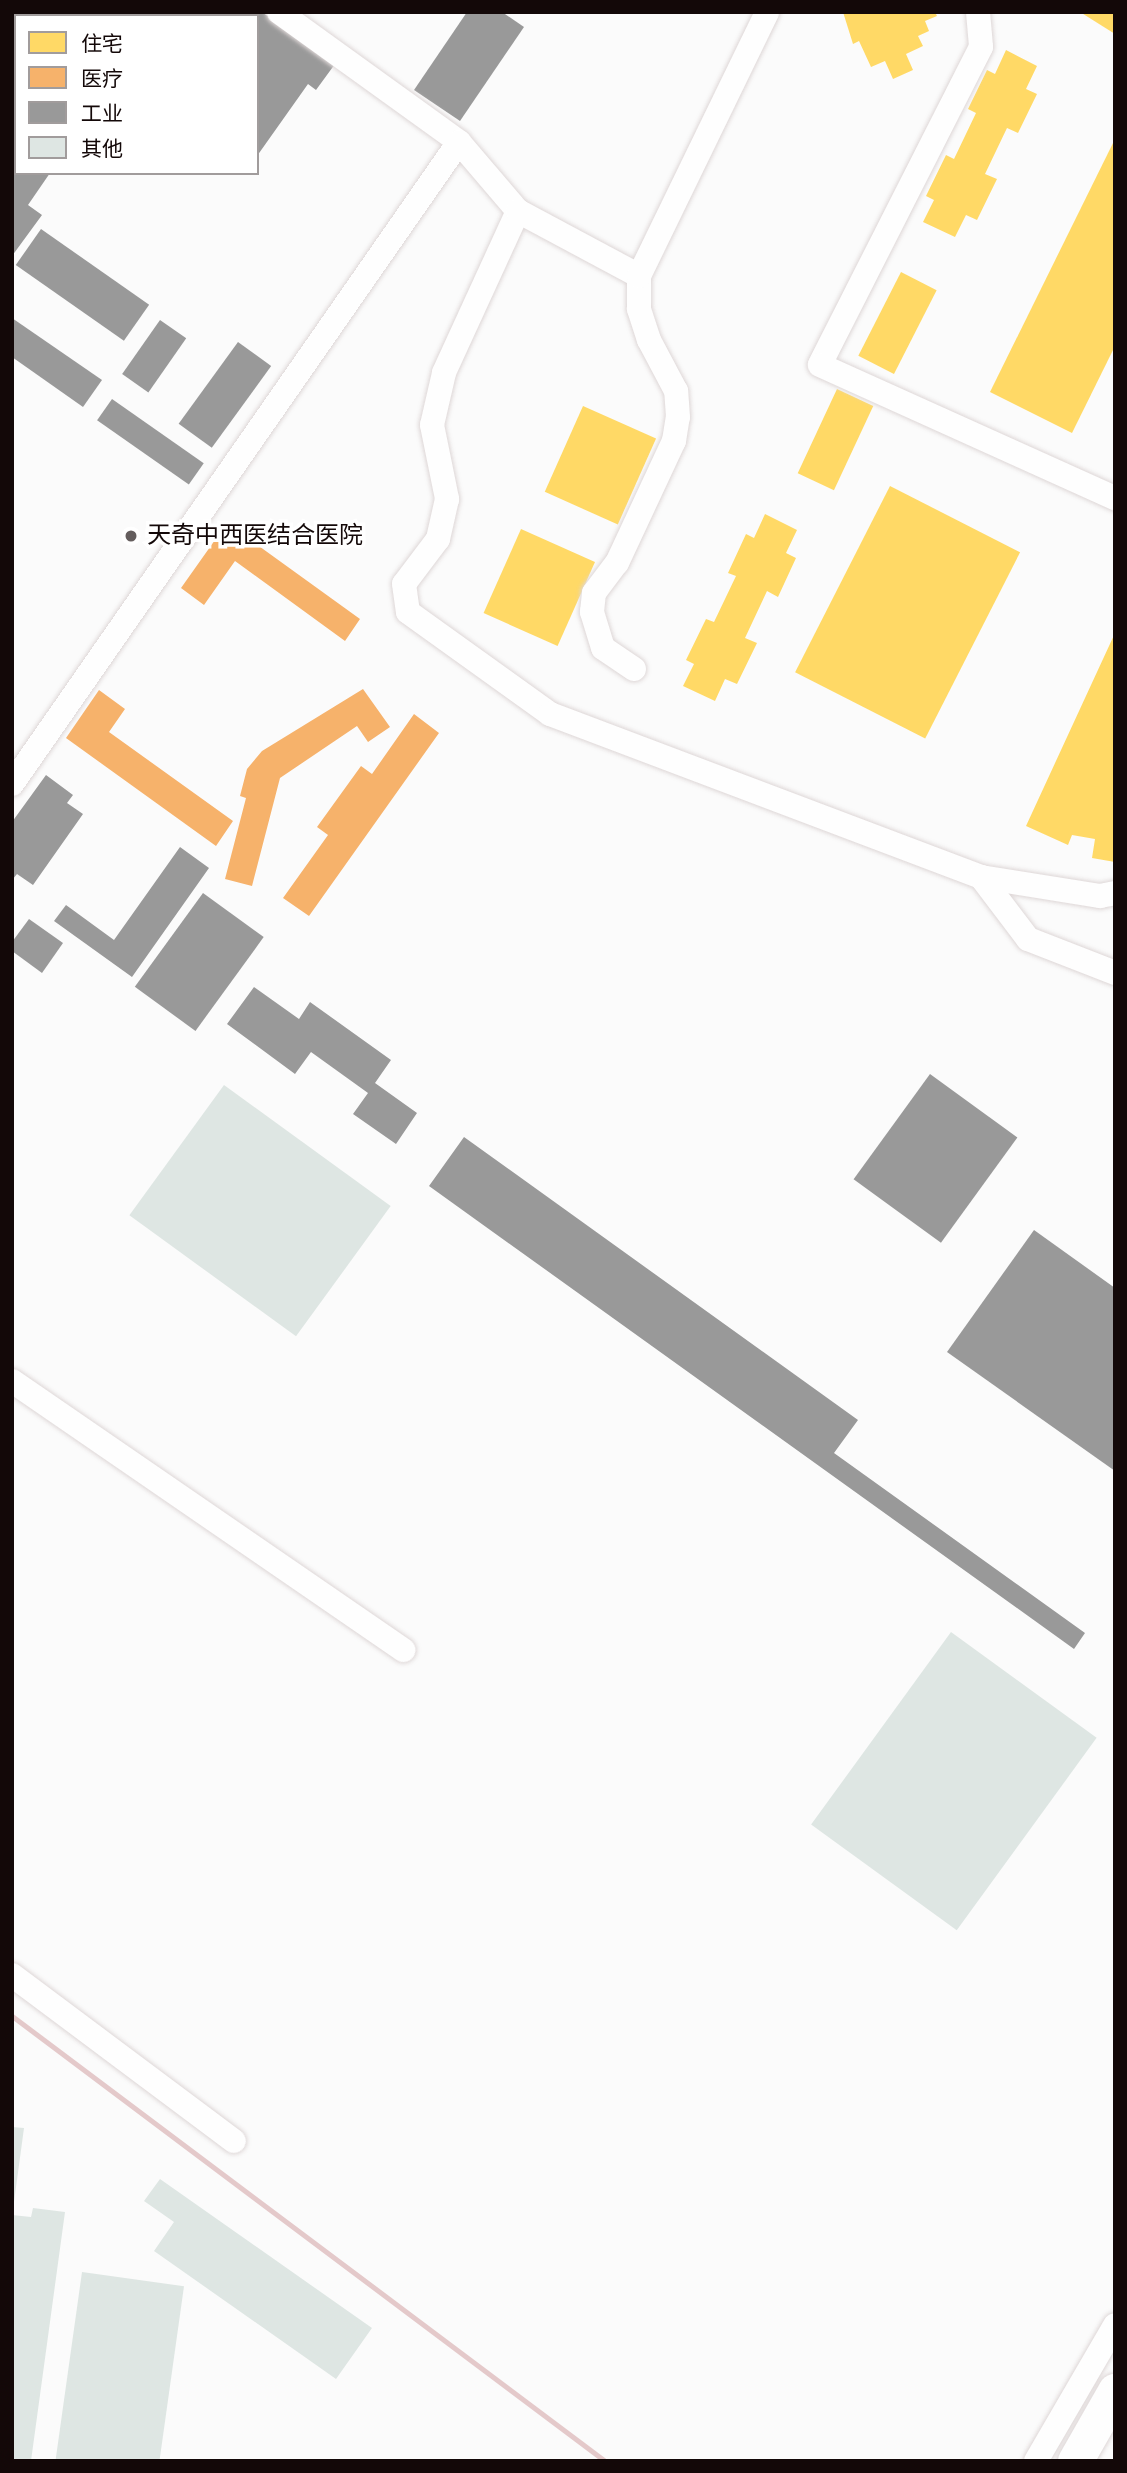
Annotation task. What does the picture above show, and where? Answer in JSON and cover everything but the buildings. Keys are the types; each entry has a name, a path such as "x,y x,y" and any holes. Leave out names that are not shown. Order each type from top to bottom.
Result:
{"highway":[{"path":"1075,2461 1115,2391"}],"street":[{"path":"279,12 459,142 518,211 639,276"},
{"path":"634,669 603,648 592,612 594,593 617,563 674,442 678,416 676,391 649,340 639,309 639,276 767,12"},
{"path":"978,12 981,47 820,365 1115,498"},
{"path":"12,784 459,142"},
{"path":"518,211 444,373 432,425 447,499 438,539 404,584 408,612 550,714 981,877 1100,896 1115,893"},
{"path":"981,877 1028,940 1115,973"},
{"path":"12,1381 403,1650"},
{"path":"12,1975 234,2141"},
{"path":"1036,2461 1115,2325"}],"waterway":[{"path":"12,2016 605,2461"}],"place":[{"name":"天奇中西医结合医院","path":"131,536"}]}
